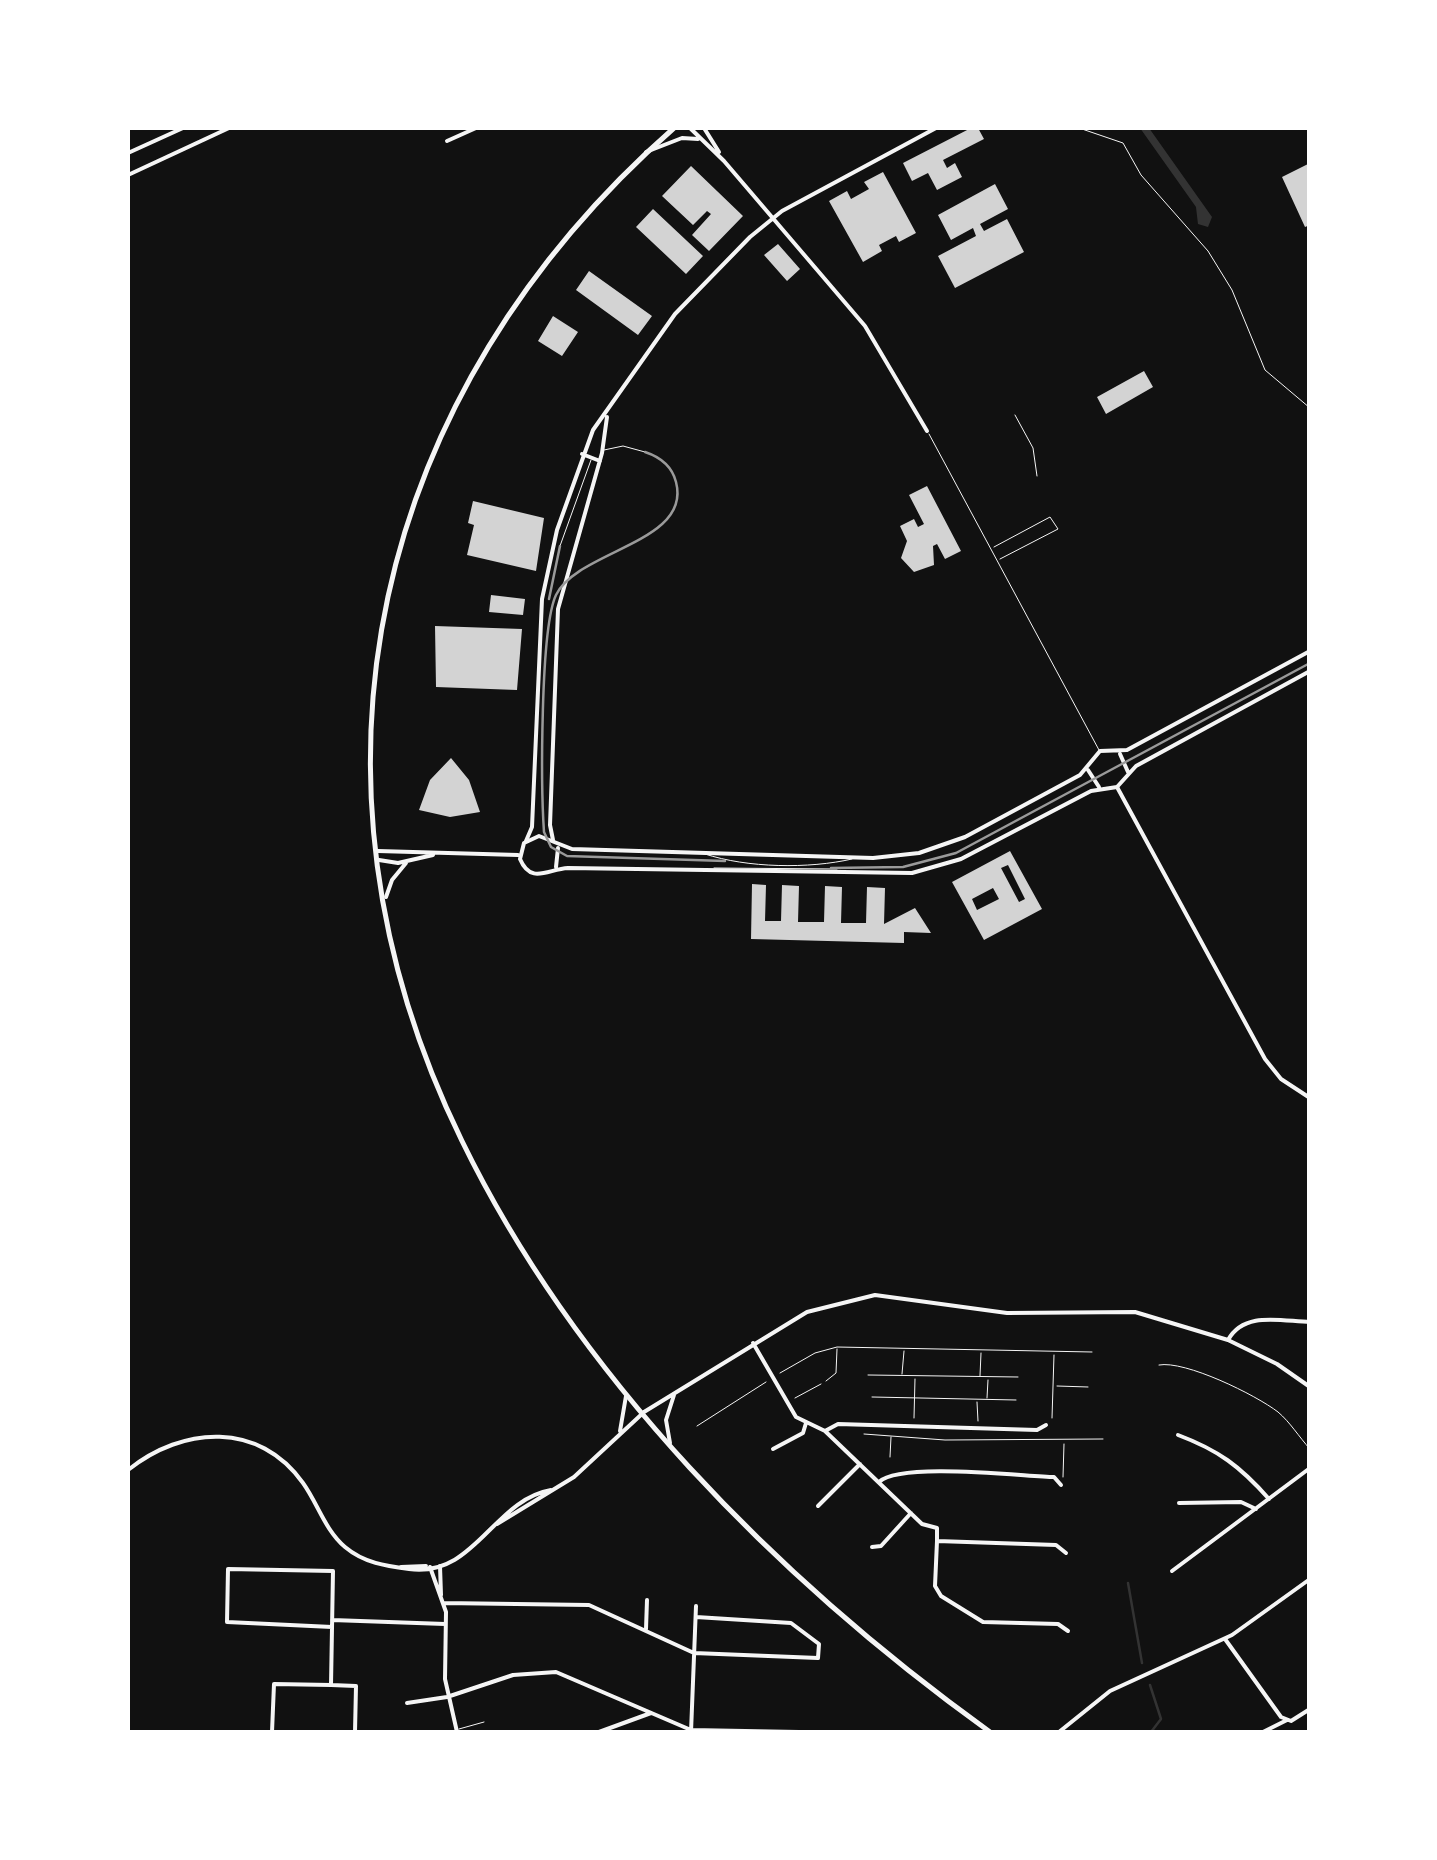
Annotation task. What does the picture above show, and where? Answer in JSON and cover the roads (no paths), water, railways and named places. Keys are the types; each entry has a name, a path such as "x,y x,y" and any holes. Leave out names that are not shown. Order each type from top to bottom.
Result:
{"main road":[{"path":"674,128 589,209 526,285 468,374 430,456 402,535 380,642 372,728 378,851 386,901 417,1030 454,1124 508,1227 591,1344 672,1447 832,1610 988,1732"}],"street":[{"path":"128,153 183,128"},
{"path":"128,174 229,128"},
{"path":"447,141 476,128"},
{"path":"690,128 724,160 871,334 927,432"},
{"path":"704,128 724,160"},
{"path":"520,855 532,827 542,599 582,454 593,430 682,306 773,218 936,128"},
{"path":"646,152 682,138 704,141"},
{"path":"553,870 560,856 550,824 558,609 600,460 608,413"},
{"path":"582,454 600,460"},
{"path":"526,841 540,836 572,849 906,856 952,843 1080,775 1100,752 1129,749 1310,651"},
{"path":"520,855 532,874 553,870 859,876 900,875 941,866 1102,788 1117,787 1136,766 1310,672"},
{"path":"1116,751 1126,762 1126,776"},
{"path":"1089,766 1092,781 1102,788"},
{"path":"1117,787 1264,1059 1281,1079 1310,1098"},
{"path":"378,851 520,855"},
{"path":"379,860 410,860 437,854"},
{"path":"386,901 392,880 410,860"},
{"path":"128,1470 180,1440 208,1435 249,1441 276,1455 296,1474 345,1547 378,1565 440,1566 470,1552 494,1526 574,1477 620,1430 643,1413 753,1342 824,1305 888,1294 1007,1313 1135,1312 1228,1340 1310,1387"},
{"path":"1228,1340 1238,1325 1251,1320 1310,1322"},
{"path":"753,1342 788,1402 806,1423 825,1431 922,1524 938,1528 936,1586 941,1596 982,1622 1058,1624 1068,1631"},
{"path":"1304,1381 1310,1377"},
{"path":"620,1430 625,1390"},
{"path":"672,1447 666,1420 676,1390"},
{"path":"772,1449 803,1434 806,1423"},
{"path":"825,1431 838,1424 1037,1430 1046,1425"},
{"path":"1178,1434 1198,1439 1232,1459 1269,1499"},
{"path":"818,1506 860,1464"},
{"path":"1172,1571 1310,1468"},
{"path":"878,1482 890,1473 1054,1476 1062,1485"},
{"path":"1180,1502 1241,1502 1256,1509"},
{"path":"872,1547 881,1546 911,1513"},
{"path":"937,1542 1056,1545 1066,1553"},
{"path":"440,1566 441,1595"},
{"path":"430,1567 443,1603 447,1697 457,1731"},
{"path":"331,1685 332,1624 334,1571 228,1569 226,1618 232,1624 332,1624 445,1624"},
{"path":"1058,1732 1110,1691 1224,1639 1310,1580"},
{"path":"646,1629 647,1600"},
{"path":"443,1603 589,1604 694,1652 818,1658 819,1644 791,1622 696,1617"},
{"path":"691,1731 696,1606"},
{"path":"1224,1639 1287,1720"},
{"path":"407,1703 447,1697 510,1676 556,1672 691,1731 800,1732"},
{"path":"272,1732 274,1684 356,1686 355,1732"},
{"path":"1263,1732 1310,1709"},
{"path":"599,1732 651,1713"}],"lane":[{"path":"1015,415 1033,448 1037,476"},
{"path":"927,432 1100,752"},
{"path":"560,546 584,471 592,458 602,450 623,446 645,452"},
{"path":"991,549 1050,517 1058,528 997,560"},
{"path":"457,1731 484,1722"}],"waterway":[{"path":"1128,1583 1142,1663"},
{"path":"1150,1685 1161,1719 1151,1732"}],"tram line":[{"path":"645,452 665,463 676,482 676,503 667,519 651,533 568,580 556,595 551,613 543,710 544,832 551,847 567,856 725,861"},
{"path":"549,599 560,546"},
{"path":"831,868 903,867 956,853 1310,663"}]}
